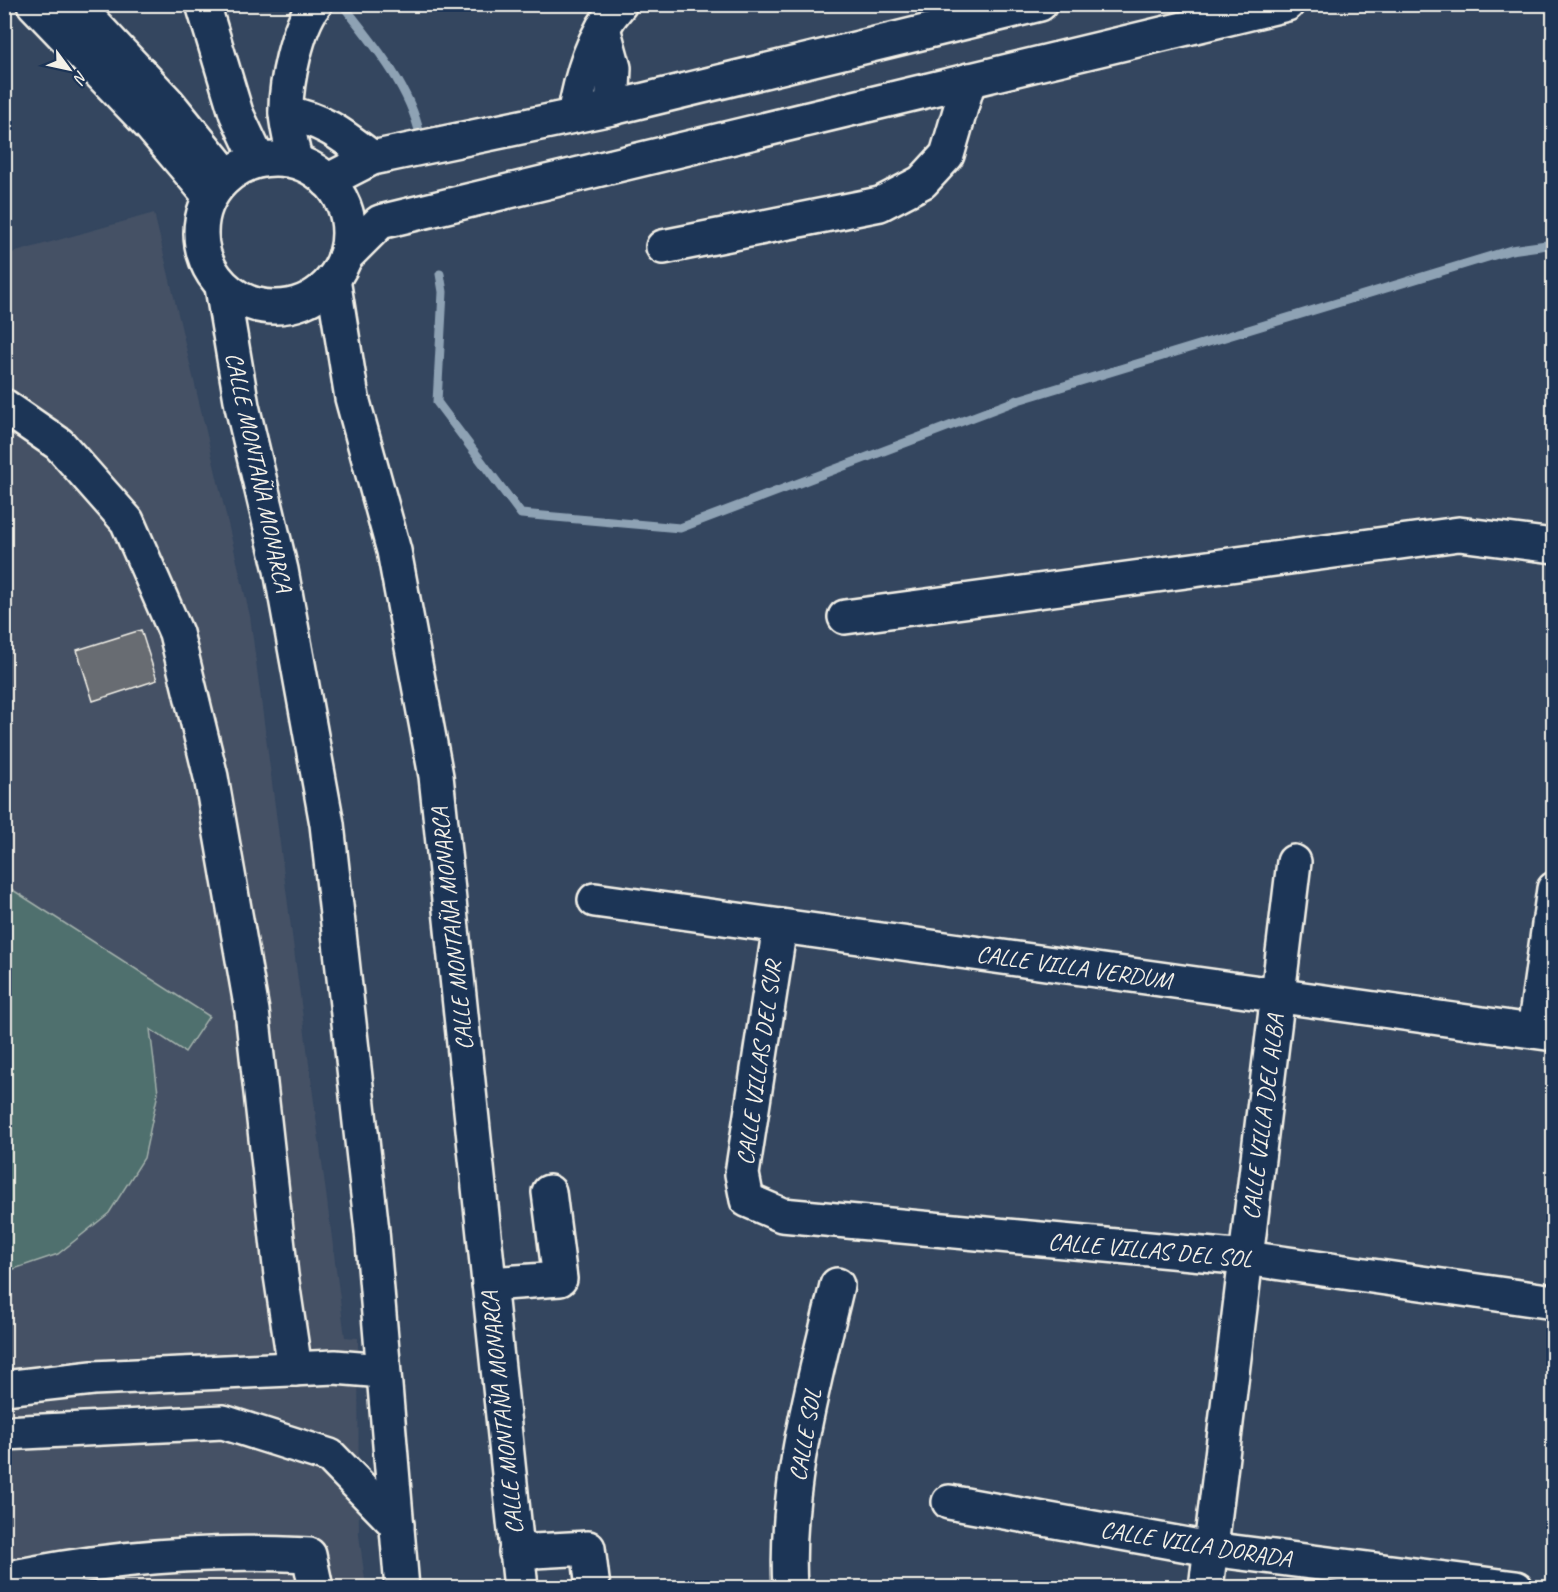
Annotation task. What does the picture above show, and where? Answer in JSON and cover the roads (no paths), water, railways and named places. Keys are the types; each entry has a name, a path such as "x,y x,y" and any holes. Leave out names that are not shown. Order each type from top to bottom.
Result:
{"main road":[{"path":"34,4 150,126 219,186"},
{"path":"75,4 168,103 219,186"},
{"path":"327,181 372,158 612,108 1040,4"},
{"path":"339,268 349,237 347,216 340,197 327,181 295,160 258,160 219,186 202,217 201,242 207,266 222,287 242,301 267,308 292,306 315,296 380,222 1287,4"},
{"path":"211,5 236,113 258,160"},
{"path":"295,160 286,113 293,61 312,7"},
{"path":"612,16 614,68 612,108"},
{"path":"574,116 582,73 612,16"},
{"path":"663,247 880,204 922,182 947,155 969,81"},
{"path":"286,113 311,117 327,124 372,158"},
{"name":"CALLE MONTAÑA MONARCA","path":"339,268 352,398 394,551 436,776 520,1587"},
{"name":"CALLE MONTAÑA MONARCA","path":"222,287 242,406 281,570 327,824 372,1231 402,1587"},
{"path":"4,406 59,444 127,521 176,633 211,777 252,1011 281,1275 295,1369"},
{"path":"845,617 1459,534 1554,546"},
{"name":"CALLE VILLA DEL ALBA","path":"1206,1587 1294,862"},
{"path":"1544,1033 1554,889"},
{"name":"CALLE VILLA VERDUM","path":"595,900 1544,1033"},
{"name":"CALLE VILLAS DEL SUR","path":"747,1200 742,1174 780,926"},
{"path":"489,1284 560,1279 549,1192"},
{"name":"CALLE VILLAS DEL SOL","path":"747,1200 782,1215 1246,1258 1554,1302"},
{"name":"CALLE SOL","path":"790,1587 788,1557 800,1445 837,1286"},
{"path":"4,1388 93,1378 335,1367 384,1371"},
{"path":"4,1433 223,1422 330,1456 397,1525"},
{"name":"CALLE VILLA DORADA","path":"949,1502 1210,1549 1516,1587"},
{"path":"516,1552 588,1548 593,1587"},
{"path":"4,1579 44,1570 177,1555 262,1552 309,1555 316,1587"}],"waterway":[{"path":"342,4 389,66 408,100 420,135"},
{"path":"440,274 443,292 437,402 521,514 680,528 1018,400 1511,250 1554,244"}]}
